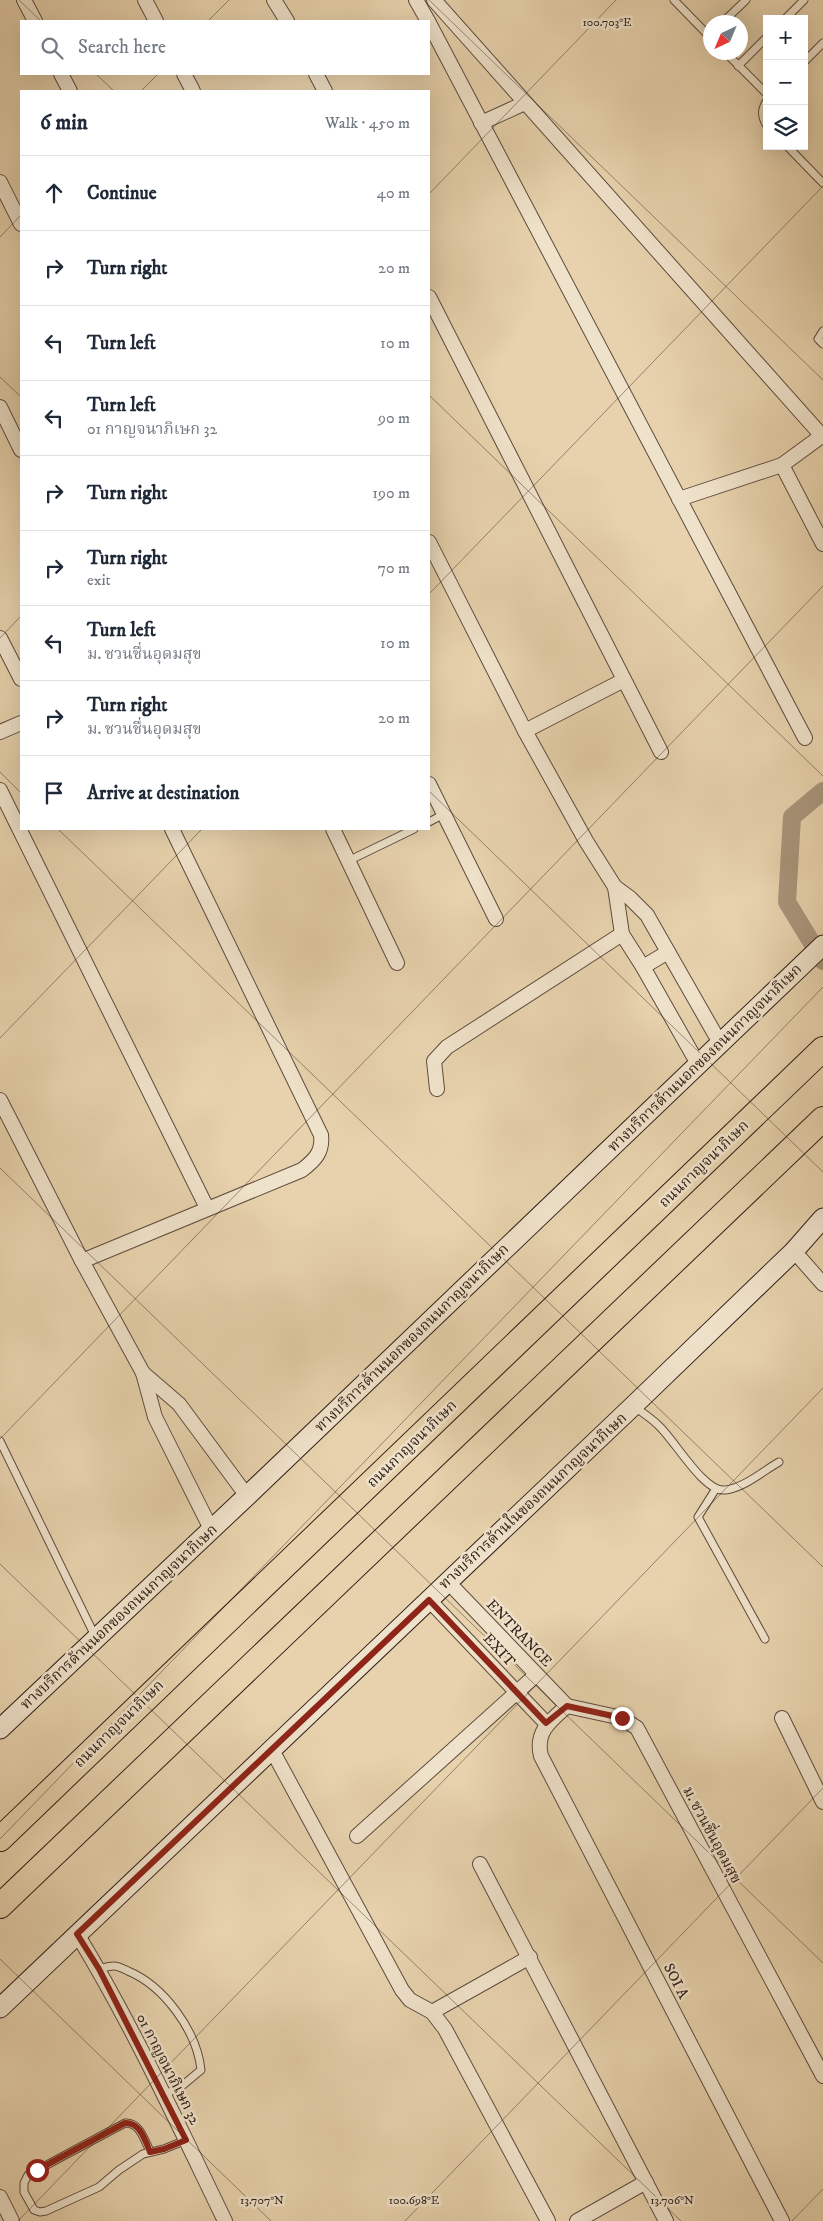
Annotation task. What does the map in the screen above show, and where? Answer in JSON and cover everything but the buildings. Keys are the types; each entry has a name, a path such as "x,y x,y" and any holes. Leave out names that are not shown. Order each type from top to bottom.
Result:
{"highway":[{"name":"ถนนกาญจนาภิเษก","path":"0,1839 823,1049"},
{"path":"0,1906 823,1119"}],"main road":[{"name":"ทางบริการด้านนอกของถนนกาญจนาภิเษก","path":"0,1729 247,1496 823,945"},
{"name":"ทางบริการด้านในของถนนกาญจนาภิเษก","path":"0,2008 634,1406 794,1252 823,1218"}],"street":[{"path":"24,0 34,20"},
{"path":"145,0 155,20"},
{"path":"274,0 286,20"},
{"path":"416,0 427,20"},
{"path":"434,0 823,436 782,465 679,499"},
{"path":"430,26 805,738"},
{"path":"62,75 69,90"},
{"path":"185,75 192,90"},
{"path":"316,75 324,90"},
{"path":"481,123 525,103"},
{"path":"0,182 20,222"},
{"path":"430,299 662,752"},
{"path":"0,407 20,448"},
{"path":"782,465 823,544"},
{"path":"430,544 526,731 586,841 615,887 630,898 646,914 720,1043"},
{"path":"0,638 20,677"},
{"path":"526,731 624,680"},
{"path":"0,732 20,723"},
{"path":"430,786 496,919"},
{"path":"0,790 208,1208"},
{"path":"82,1261 302,1170 312,1163 320,1153 321,1135 172,830"},
{"path":"332,830 396,963"},
{"path":"615,887 622,934 698,1064"},
{"path":"437,1089 434,1061 447,1047 622,934"},
{"path":"643,967 668,952"},
{"path":"0,1100 82,1261 143,1373 156,1417 211,1529"},
{"path":"794,1252 823,1284"},
{"path":"143,1373 180,1404 247,1496"},
{"name":"ENTRANCE","path":"448,1582 567,1706"},
{"name":"EXIT","path":"429,1600 546,1723"},
{"path":"357,1836 536,1675"},
{"path":"546,1723 567,1706"},
{"name":"ม. ชวนชื่นอุดมสุข","path":"567,1706 622,1718 637,1728 823,2076"},
{"path":"782,1718 823,1802"},
{"name":"SOI A","path":"546,1723 538,1746 541,1756 782,2221"},
{"path":"272,1750 402,1990 410,2000 432,2012 445,2028 548,2221"},
{"path":"480,1864 666,2221"},
{"name":"01 กาญจนาภิเษก 32","path":"77,1934 99,1969 164,2095 225,2221"},
{"path":"432,2012 530,1958"},
{"path":"577,2221 646,2182"},
{"path":"0,2197 12,2221"}],"lane":[{"path":"730,15 746,0"},
{"path":"789,15 804,0"},
{"path":"678,1 703,28"},
{"path":"738,66 763,41"},
{"path":"806,60 823,43"},
{"path":"732,60 763,90"},
{"path":"791,150 823,183"},
{"path":"823,331 818,339 823,344"},
{"path":"430,821 444,814"},
{"path":"348,861 412,830"},
{"path":"634,1406 658,1425 678,1447 703,1480 715,1490 736,1487 780,1462"},
{"path":"0,1441 95,1638"},
{"path":"715,1490 698,1517 765,1639"},
{"path":"99,1969 114,1965 140,1976 164,1995 180,2015 199,2056 201,2070 183,2085 164,2095"},
{"path":"150,2152 136,2126 131,2122 125,2123 28,2176 24,2183 24,2192 34,2210 46,2211 99,2187 142,2154 164,2149 186,2140"}],"waterway":[{"path":"823,791 792,817 787,902 823,961"}],"route":[{"path":"37,2170 125,2123 131,2122 136,2126 141,2132 150,2152 164,2149 186,2140 99,1969 77,1934 429,1600 546,1723 567,1706 622,1718"}]}
